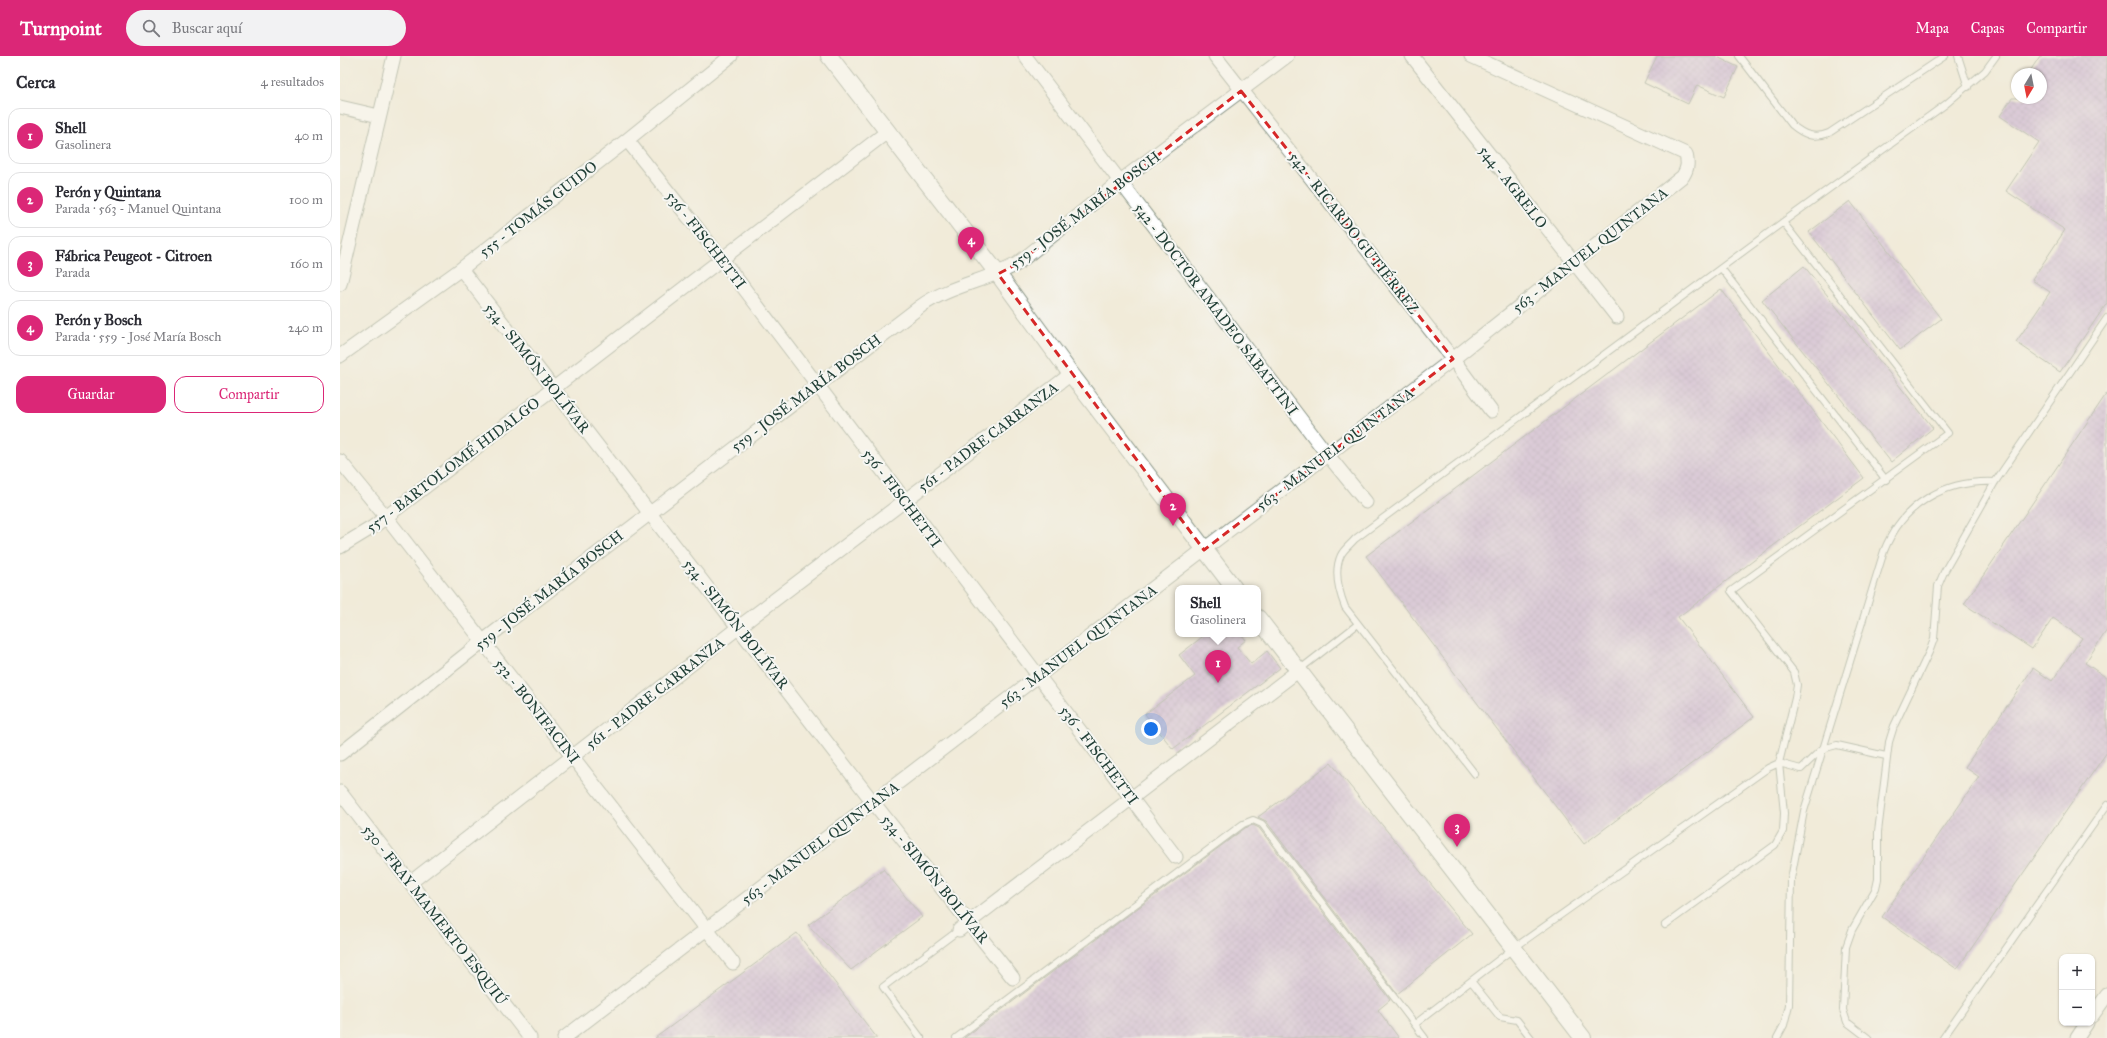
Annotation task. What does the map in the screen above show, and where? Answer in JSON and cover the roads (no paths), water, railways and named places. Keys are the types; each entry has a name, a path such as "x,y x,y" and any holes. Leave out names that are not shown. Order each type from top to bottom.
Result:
{"street":[{"path":"340,284 394,56"},
{"name":"555 - TOMÁS GUIDO","path":"342,351 461,269 627,140 730,56"},
{"path":"829,56 998,274 1071,374 1232,585"},
{"name":"542 - DOCTOR AMADEO SABATTINI","path":"1025,56 1327,454 1366,502"},
{"name":"542 - RICARDO GUTIÉRREZ","path":"1215,56 1453,359 1491,411"},
{"name":"559 - JOSÉ MARÍA BOSCH","path":"340,754 482,641 929,300 998,274 1016,264 1120,182 1287,56"},
{"name":"544 - AGRELO","path":"1412,56 1616,316"},
{"name":"563 - MANUEL QUINTANA","path":"564,1038 1453,359 1683,176 1687,170 1688,163 1686,154 1471,56"},
{"path":"340,107 379,116"},
{"name":"557 - BARTOLOMÉ HIDALGO","path":"340,547 386,517 554,389 721,258 887,132"},
{"name":"536 - FISCHETTI","path":"627,140 721,258 904,502 1176,857"},
{"name":"534 - SIMÓN BOLÍVAR","path":"461,269 873,802 970,922 1013,978"},
{"name":"561 - PADRE CARRANZA","path":"411,882 574,757 739,627 1071,374"},
{"name":"532 - BONIFACINI","path":"340,461 386,517 574,757 733,963"},
{"path":"1261,622 1583,1038"},
{"path":"959,930 1299,670"},
{"name":"530 - FRAY MAMERTO ESQUIÚ","path":"340,792 530,1038"},
{"path":"2095,1012 2107,995"},
{"path":"2077,1038 2085,1026"}],"lane":[{"path":"1739,56 1792,125 1801,133 1816,136 1829,133 1945,56"},
{"path":"1958,56 1968,87"},
{"path":"1475,774 1346,607 1339,591 1337,572 1341,555 1355,539 1968,87 1985,71 1996,56"},
{"path":"1665,925 1775,846 1783,831 1784,813 1779,763 1798,685 1794,672 1731,591 1948,434 1783,222"},
{"path":"1721,268 1886,480"},
{"path":"1868,1038 1847,1022 1843,1010 1846,947 1852,930 1876,888 1878,879 1878,832 1886,756 1894,726 1930,650 1934,638 1938,586 1995,482 2107,318"},
{"path":"1778,1038 1784,1025 1789,1005 1791,879 1804,811 1822,749 1890,536 1900,522 1919,503 1939,491 1956,484 1974,481 1995,482"},
{"path":"1299,670 1358,624"},
{"path":"1415,1024 1514,948 1768,768 1779,763 1801,769 1822,749 1837,745 1886,756"},
{"path":"1943,1038 2107,805"},
{"path":"956,1038 1242,824 1253,820 1262,824 1425,1038"},
{"path":"921,1038 883,987 959,930"},
{"path":"1471,981 1500,1016 1517,1020 1531,1038"}],"place":[{"name":"Perón y Bosch","path":"971,260"},
{"name":"Perón y Quintana","path":"1173,526"},
{"name":"Shell","path":"1218,683"},
{"name":"Fábrica Peugeot - Citroen","path":"1457,847"}]}
